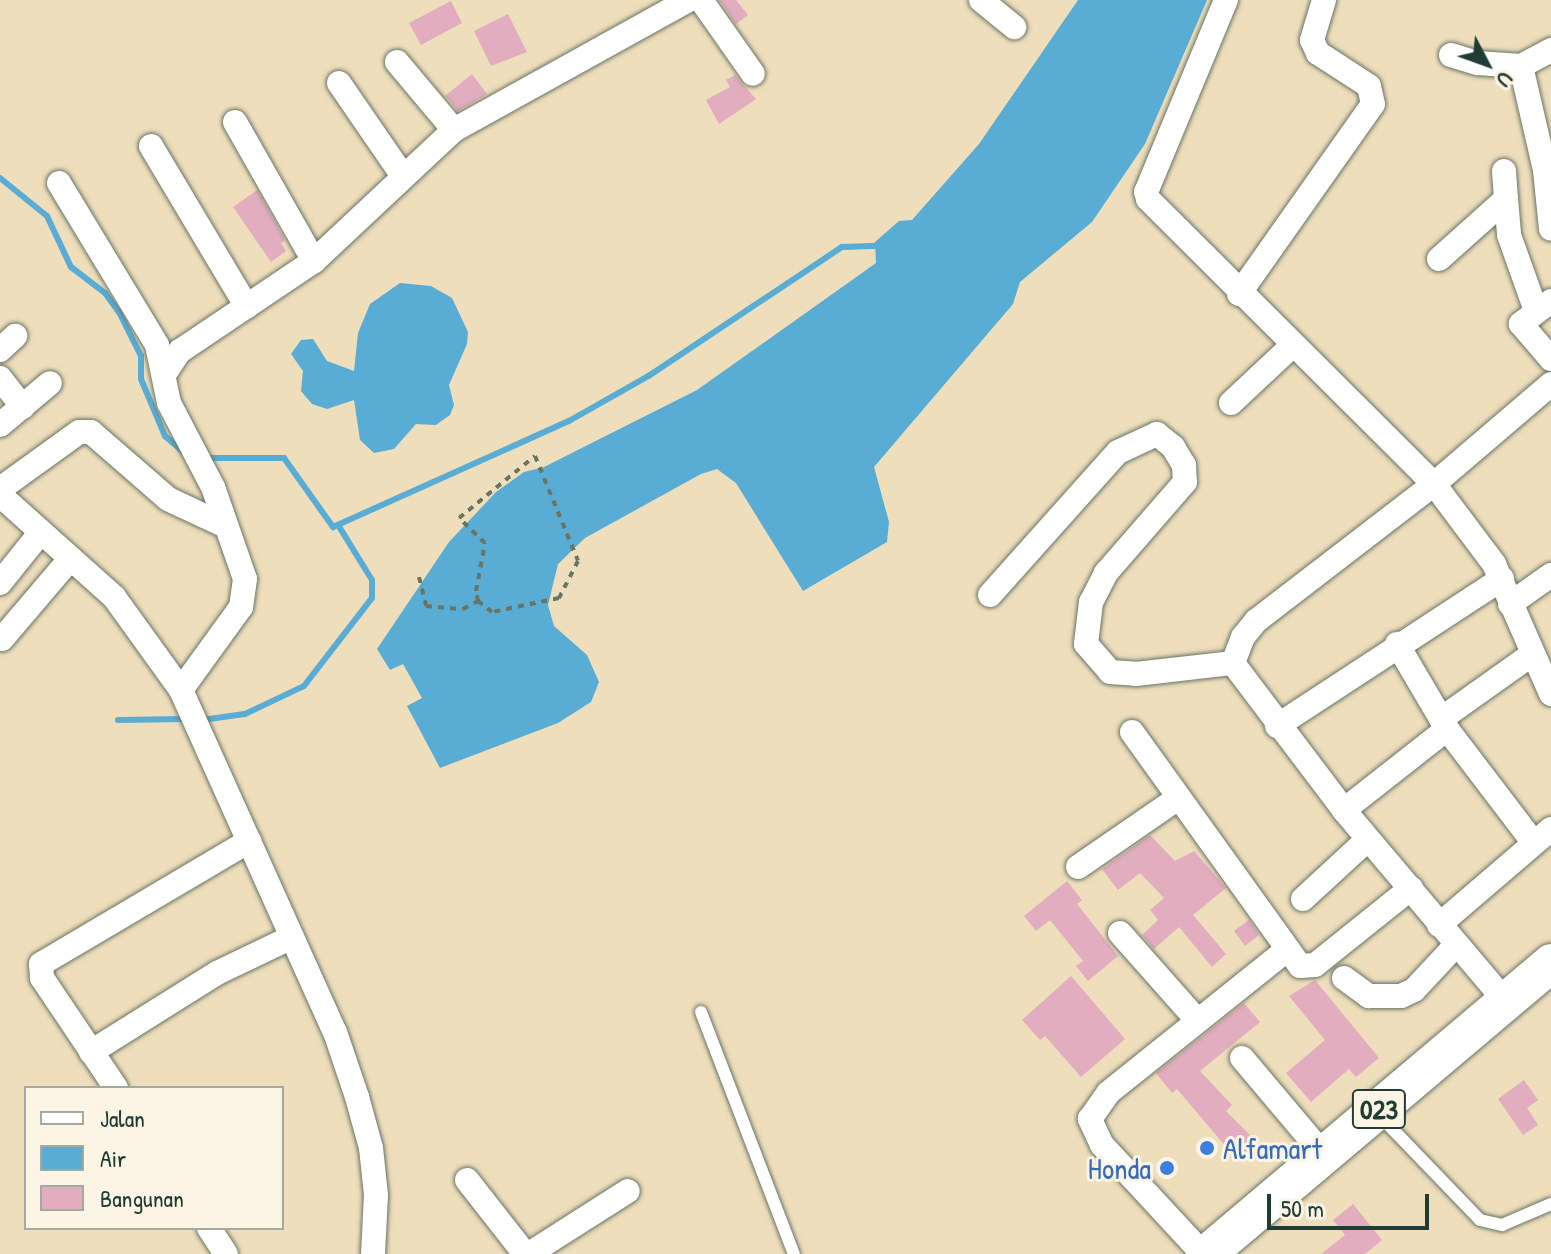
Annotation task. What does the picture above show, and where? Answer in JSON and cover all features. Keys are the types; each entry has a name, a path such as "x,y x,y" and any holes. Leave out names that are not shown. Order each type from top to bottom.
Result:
{"main road":[{"name":"023","path":"1205,1254 1550,968"}],"street":[{"path":"165,373 180,351 314,261 454,130 689,0"},
{"path":"701,0 753,74"},
{"path":"981,0 1014,27"},
{"path":"1226,0 1146,192 1152,206 1434,484 1502,579 1531,655 1551,694"},
{"path":"1239,294 1373,104 1369,86 1318,53 1312,40 1324,0"},
{"path":"1451,55 1478,63 1521,66 1551,50"},
{"path":"397,62 454,130"},
{"path":"1521,66 1545,170 1551,229"},
{"path":"339,83 403,176"},
{"path":"235,122 314,261"},
{"path":"151,146 247,307"},
{"path":"1504,171 1509,235 1543,306 1521,324 1551,359"},
{"path":"59,183 157,345 169,403 198,457 226,526 247,595 181,690"},
{"path":"1439,259 1506,199"},
{"path":"1231,403 1292,346"},
{"path":"0,378 23,407"},
{"path":"0,425 50,383"},
{"path":"1233,663 1243,637 1256,621 1434,484 1551,384"},
{"path":"226,526 168,499 91,432 79,432 0,492 114,597 181,690 191,720 335,1032 371,1148 376,1195 373,1254"},
{"path":"990,595 1118,452 1157,434 1184,465 1185,482 1106,573 1091,602 1086,644 1110,672 1136,674 1233,663"},
{"path":"0,583 41,532"},
{"path":"2,639 71,558"},
{"path":"1510,604 1551,575"},
{"path":"1277,726 1397,644 1502,579"},
{"path":"1397,644 1444,724 1543,836 1439,925"},
{"path":"1344,810 1531,655"},
{"path":"1233,663 1277,726 1344,810 1506,1002"},
{"path":"1132,732 1285,951 1300,966 1315,965 1411,888"},
{"path":"1078,867 1178,798"},
{"path":"1303,899 1368,839"},
{"path":"115,1086 42,978 41,964 249,841"},
{"path":"1120,933 1197,1020"},
{"path":"91,1052 217,973 292,937"},
{"path":"1344,978 1369,996 1401,996 1414,990 1456,945"},
{"path":"1205,1254 1102,1145 1090,1119 1108,1093 1285,951"},
{"path":"1242,1058 1324,1155"},
{"path":"467,1180 527,1254 628,1191"},
{"path":"210,1230 226,1254"}],"lane":[{"path":"701,1012 794,1254"},
{"path":"1376,1111 1480,1220 1502,1225 1551,1204"}],"path":[{"path":"535,456 578,561 566,593 492,612 478,601 485,543 459,518 535,456"},
{"path":"419,577 426,606 463,609 478,601"}],"water":[{"path":"1078,0 1207,0 1145,144 1092,222 1020,282 1013,304 874,467 889,522 887,542 803,591 736,483 717,469 701,474 585,538 558,564 548,605 554,626 587,655 599,682 591,702 558,723 440,768 407,706 422,698 403,664 390,670 377,649 449,542 496,492 524,472 544,467 697,390 876,263 875,242 899,221 912,220 979,144"},
{"path":"400,283 431,286 452,298 468,332 467,344 449,385 454,405 450,415 436,425 416,424 394,449 374,453 360,440 354,400 327,409 312,404 301,391 303,371 291,354 301,340 313,339 327,361 354,371 358,333 370,304"}],"building":[{"path":"719,0 736,0 748,15 736,24"},
{"path":"451,1 462,23 421,45 409,23"},
{"path":"508,14 527,52 491,66 474,31"},
{"path":"472,74 487,94 458,111 445,96"},
{"path":"735,75 756,99 719,124 706,100 730,87 726,80"},
{"path":"257,190 285,240 281,243 286,251 271,262 233,207"},
{"path":"1150,835 1175,861 1194,851 1226,888 1193,915 1226,954 1212,967 1179,927 1154,949 1142,935 1158,920 1150,910 1164,898 1140,873 1118,890 1102,869"},
{"path":"1067,881 1082,900 1077,904 1118,956 1088,981 1076,966 1083,961 1050,920 1036,931 1024,916"},
{"path":"1249,920 1259,935 1245,946 1234,931"},
{"path":"1071,976 1125,1039 1081,1077 1045,1036 1040,1040 1022,1020"},
{"path":"1315,980 1379,1058 1356,1077 1349,1069 1311,1102 1286,1073 1325,1040 1289,996"},
{"path":"1244,1003 1260,1022 1200,1071 1232,1105 1226,1111 1257,1142 1238,1161 1177,1089 1172,1093 1156,1073"},
{"path":"1524,1080 1538,1100 1527,1108 1538,1125 1523,1135 1498,1099"},
{"path":"1353,1204 1382,1240 1365,1254 1321,1254 1345,1235 1333,1220"}],"waterway":[{"path":"0,178 47,216 71,267 105,293 119,312 141,356 141,379 165,436 190,458"},
{"path":"206,458 284,458 333,527 569,421 650,375 842,247 880,246"},
{"path":"202,720 245,714 304,686 372,598 372,580 338,525"},
{"path":"118,720 186,719"}],"place":[{"name":"Alfamart","path":"1207,1148"},
{"name":"Honda","path":"1167,1168"}]}
